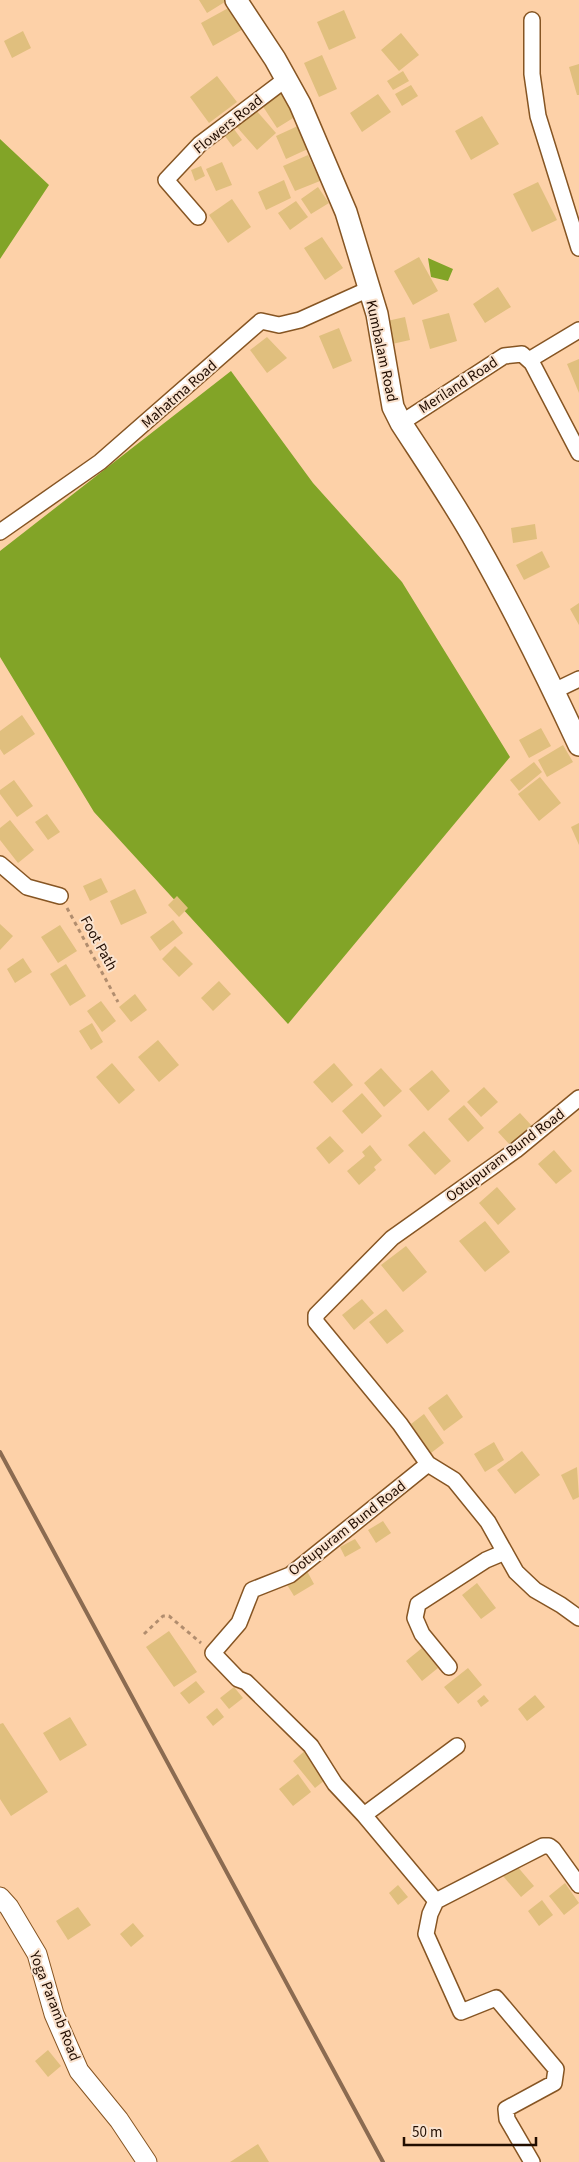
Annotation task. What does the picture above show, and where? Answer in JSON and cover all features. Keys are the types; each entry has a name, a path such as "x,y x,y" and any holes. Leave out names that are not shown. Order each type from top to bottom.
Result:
{"main road":[{"name":"Kumbalam Road","path":"236,0 300,104 346,212 377,314 393,407 471,534 554,691 579,745"}],"street":[{"path":"532,20 532,74 538,116 579,248"},
{"name":"Flowers Road","path":"198,216 166,180 200,144 286,79"},
{"name":"Mahatma Road","path":"0,532 100,462 261,321 279,325 300,320 369,289"},
{"path":"579,330 529,360 579,453"},
{"name":"Meriland Road","path":"401,422 504,356 522,354 529,360"},
{"path":"554,691 579,679"},
{"path":"0,864 27,887 60,896"},
{"name":"Ootupuram Bund Road","path":"213,1654 239,1623 252,1590 290,1575 428,1464 400,1424 316,1322 316,1315 392,1238 516,1150 579,1098"},
{"path":"428,1464 454,1480 488,1522 516,1572 535,1590 561,1604 579,1618"},
{"path":"449,1667 422,1634 415,1618 418,1604 486,1560 506,1552"},
{"path":"213,1654 238,1679 246,1682 311,1746 335,1784 364,1815 436,1901"},
{"path":"364,1815 457,1746"},
{"path":"532,2162 507,2119 506,2109 554,2083 556,2069 496,1998 461,2012 426,1934 430,1914 436,1901 544,1846 549,1846 553,1849 579,1885"},
{"name":"Yoga Paramb Road","path":"0,1897 9,1907 37,1954 54,2014 79,2071 119,2120 147,2162"}],"path":[{"name":"Foot Path","path":"60,896 118,1002"},
{"path":"144,1634 163,1616 169,1616 213,1654"}],"shaded area":[{"path":"0,139 49,185 0,259"},
{"path":"428,258 453,269 448,281 431,277"},
{"path":"231,371 313,483 402,582 510,757 288,1024 94,812 0,657 0,551"}],"building":[{"path":"199,0 228,0 207,13"},
{"path":"232,6 245,28 213,46 201,23"},
{"path":"344,10 356,38 329,50 317,22"},
{"path":"23,31 31,48 12,58 4,41"},
{"path":"401,33 419,55 399,71 381,50"},
{"path":"322,55 337,89 319,97 304,63"},
{"path":"579,64 579,95 577,95 569,67"},
{"path":"403,71 409,81 393,90 387,81"},
{"path":"217,76 237,102 209,123 190,97"},
{"path":"411,85 418,96 402,106 395,94"},
{"path":"283,92 298,115 277,128 262,105"},
{"path":"378,94 391,112 362,132 350,113"},
{"path":"255,109 276,133 257,150 236,126"},
{"path":"482,116 499,144 471,160 455,131"},
{"path":"231,125 242,140 233,147 222,132"},
{"path":"300,125 310,148 286,159 276,136"},
{"path":"308,155 320,181 295,191 283,166"},
{"path":"222,162 232,185 216,191 206,169"},
{"path":"201,166 205,176 195,181 191,170"},
{"path":"284,180 291,198 266,210 258,192"},
{"path":"538,182 557,220 532,232 513,194"},
{"path":"318,187 329,203 311,214 301,199"},
{"path":"232,199 251,227 228,243 209,215"},
{"path":"296,201 308,217 290,230 278,213"},
{"path":"322,237 343,268 325,280 304,248"},
{"path":"419,257 438,291 413,305 394,271"},
{"path":"498,287 511,307 485,323 473,304"},
{"path":"449,313 457,341 430,349 422,320"},
{"path":"405,317 410,340 392,344 387,321"},
{"path":"339,328 352,361 333,369 319,336"},
{"path":"267,337 287,358 267,373 250,350"},
{"path":"579,359 579,393 567,364"},
{"path":"535,524 537,539 513,543 511,528"},
{"path":"542,551 550,567 524,580 516,565"},
{"path":"579,603 579,625 570,609"},
{"path":"22,715 35,734 4,755 0,749 0,731"},
{"path":"541,728 551,746 529,758 519,740"},
{"path":"563,745 573,762 547,777 538,760"},
{"path":"534,762 542,772 519,791 510,780"},
{"path":"540,777 561,803 539,821 518,794"},
{"path":"14,780 33,806 17,817 0,794 0,790"},
{"path":"47,814 60,832 48,840 35,822"},
{"path":"10,820 34,850 18,863 0,840 0,828"},
{"path":"579,823 579,845 571,827"},
{"path":"101,878 108,892 90,901 83,886"},
{"path":"135,889 147,913 121,925 110,901"},
{"path":"177,896 188,908 179,917 168,905"},
{"path":"173,920 183,933 160,951 150,937"},
{"path":"0,924 13,936 0,950"},
{"path":"60,925 77,951 58,963 41,937"},
{"path":"175,946 193,964 179,977 162,959"},
{"path":"23,958 32,972 15,983 7,969"},
{"path":"66,964 86,996 70,1006 50,974"},
{"path":"219,981 231,994 213,1011 201,998"},
{"path":"135,994 147,1010 131,1022 119,1007"},
{"path":"101,1001 116,1021 102,1032 87,1011"},
{"path":"92,1023 103,1042 91,1050 79,1031"},
{"path":"158,1040 179,1065 159,1082 138,1057"},
{"path":"112,1063 135,1090 119,1104 96,1077"},
{"path":"334,1063 353,1085 332,1103 313,1082"},
{"path":"381,1068 402,1091 384,1107 364,1083"},
{"path":"432,1070 450,1091 428,1111 409,1089"},
{"path":"484,1087 498,1102 481,1117 467,1102"},
{"path":"362,1093 382,1116 362,1134 342,1111"},
{"path":"464,1105 484,1128 468,1142 448,1119"},
{"path":"520,1113 532,1126 510,1145 498,1132"},
{"path":"424,1131 451,1161 435,1175 408,1145"},
{"path":"330,1136 344,1151 329,1164 316,1148"},
{"path":"370,1145 382,1160 374,1167 376,1170 359,1185 347,1171 365,1156 362,1152"},
{"path":"554,1150 572,1171 556,1184 538,1164"},
{"path":"497,1187 516,1209 498,1225 479,1203"},
{"path":"485,1221 510,1252 485,1272 459,1241"},
{"path":"406,1246 427,1272 403,1292 381,1265"},
{"path":"362,1299 374,1313 354,1330 342,1315"},
{"path":"386,1309 404,1331 387,1344 369,1322"},
{"path":"447,1394 463,1417 444,1431 428,1408"},
{"path":"424,1414 444,1443 431,1453 411,1424"},
{"path":"494,1442 504,1460 485,1472 474,1454"},
{"path":"522,1451 540,1475 515,1494 497,1470"},
{"path":"577,1467 579,1497 573,1500 561,1475"},
{"path":"383,1521 391,1533 376,1543 368,1530"},
{"path":"355,1539 361,1548 345,1557 340,1547"},
{"path":"307,1571 314,1584 294,1596 286,1583"},
{"path":"477,1583 496,1608 481,1619 462,1595"},
{"path":"169,1631 197,1672 174,1687 146,1647"},
{"path":"422,1648 438,1668 422,1681 406,1661"},
{"path":"468,1668 482,1685 458,1704 444,1687"},
{"path":"196,1681 205,1692 189,1704 180,1693"},
{"path":"234,1687 243,1698 229,1709 220,1698"},
{"path":"484,1695 489,1701 481,1707 477,1701"},
{"path":"535,1695 545,1707 527,1721 518,1709"},
{"path":"217,1708 224,1717 213,1726 206,1717"},
{"path":"70,1717 87,1745 60,1761 43,1733"},
{"path":"3,1723 48,1792 11,1816 0,1799 0,1724"},
{"path":"307,1749 316,1760 312,1764 325,1780 315,1788 293,1761"},
{"path":"298,1774 311,1792 293,1806 279,1789"},
{"path":"516,1865 534,1886 521,1897 503,1876"},
{"path":"565,1883 579,1903 564,1915 549,1896"},
{"path":"398,1885 408,1897 398,1905 389,1893"},
{"path":"542,1900 553,1915 539,1926 528,1911"},
{"path":"78,1907 91,1925 68,1940 56,1921"},
{"path":"133,1923 144,1936 131,1947 120,1934"},
{"path":"48,2050 61,2066 48,2077 35,2061"},
{"path":"258,2144 269,2162 230,2162"}],"railway":[{"path":"0,1452 383,2162"}]}
